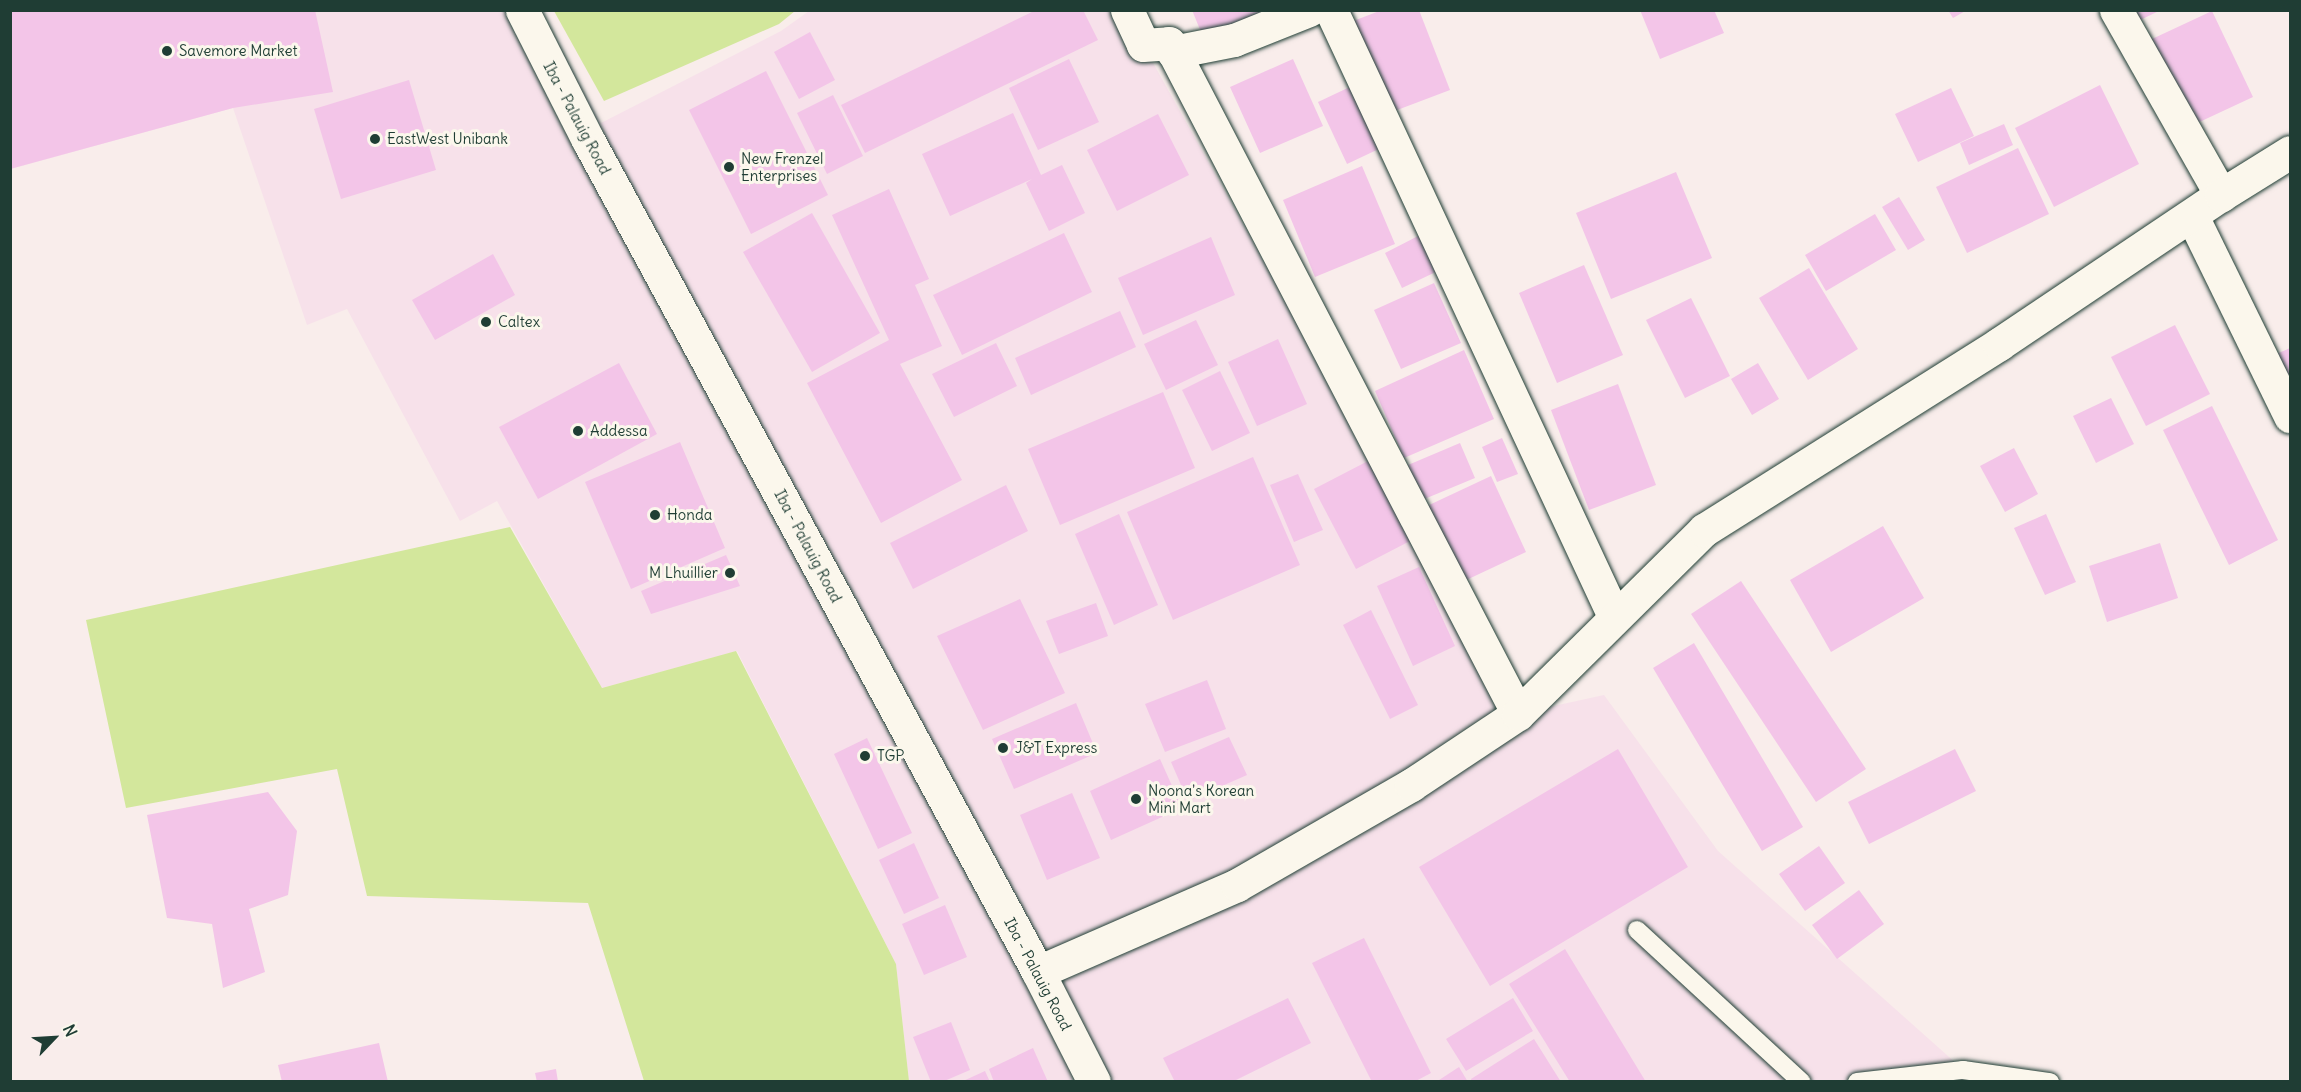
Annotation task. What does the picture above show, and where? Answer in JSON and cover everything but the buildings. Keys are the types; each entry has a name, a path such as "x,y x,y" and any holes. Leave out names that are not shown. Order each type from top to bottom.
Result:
{"street":[{"name":"Iba - Palauig Road","path":"522,10 588,140 1038,972 1094,1082"},
{"path":"1127,10 1143,45 1169,43 1518,714"},
{"path":"1173,52 1234,40 1309,10"},
{"path":"1330,10 1614,616"},
{"path":"2116,10 2222,195"},
{"path":"1038,972 1238,885 1411,785 1518,714 1614,616 1704,530 1989,351 2290,152"},
{"path":"2192,216 2290,416"}],"lane":[{"path":"1637,930 1802,1082"},
{"path":"1857,1082 1963,1070 2050,1082"}],"shaded area":[{"path":"11,11 541,11 601,123 781,31 809,11 1128,11 1143,45 1517,714 1604,695 1718,851 1976,1081 909,1081 896,964 737,651 602,688 497,501 460,521 347,309 307,325 233,108 11,169"}],"green space":[{"path":"554,11 795,11 779,24 604,101"},
{"path":"510,527 602,688 736,651 896,964 909,1081 644,1081 588,903 367,896 337,769 126,808 86,620"}],"place":[{"name":"Savemore Market","path":"167,51"},
{"name":"EastWest Unibank","path":"375,139"},
{"name":"New Frenzel Enterprises","path":"729,167"},
{"name":"Caltex","path":"486,322"},
{"name":"Addessa","path":"578,431"},
{"name":"Honda","path":"655,515"},
{"name":"M Lhuillier","path":"730,573"},
{"name":"J&T Express","path":"1003,748"},
{"name":"TGP","path":"865,756"},
{"name":"Noona's Korean Mini Mart","path":"1136,799"}]}
